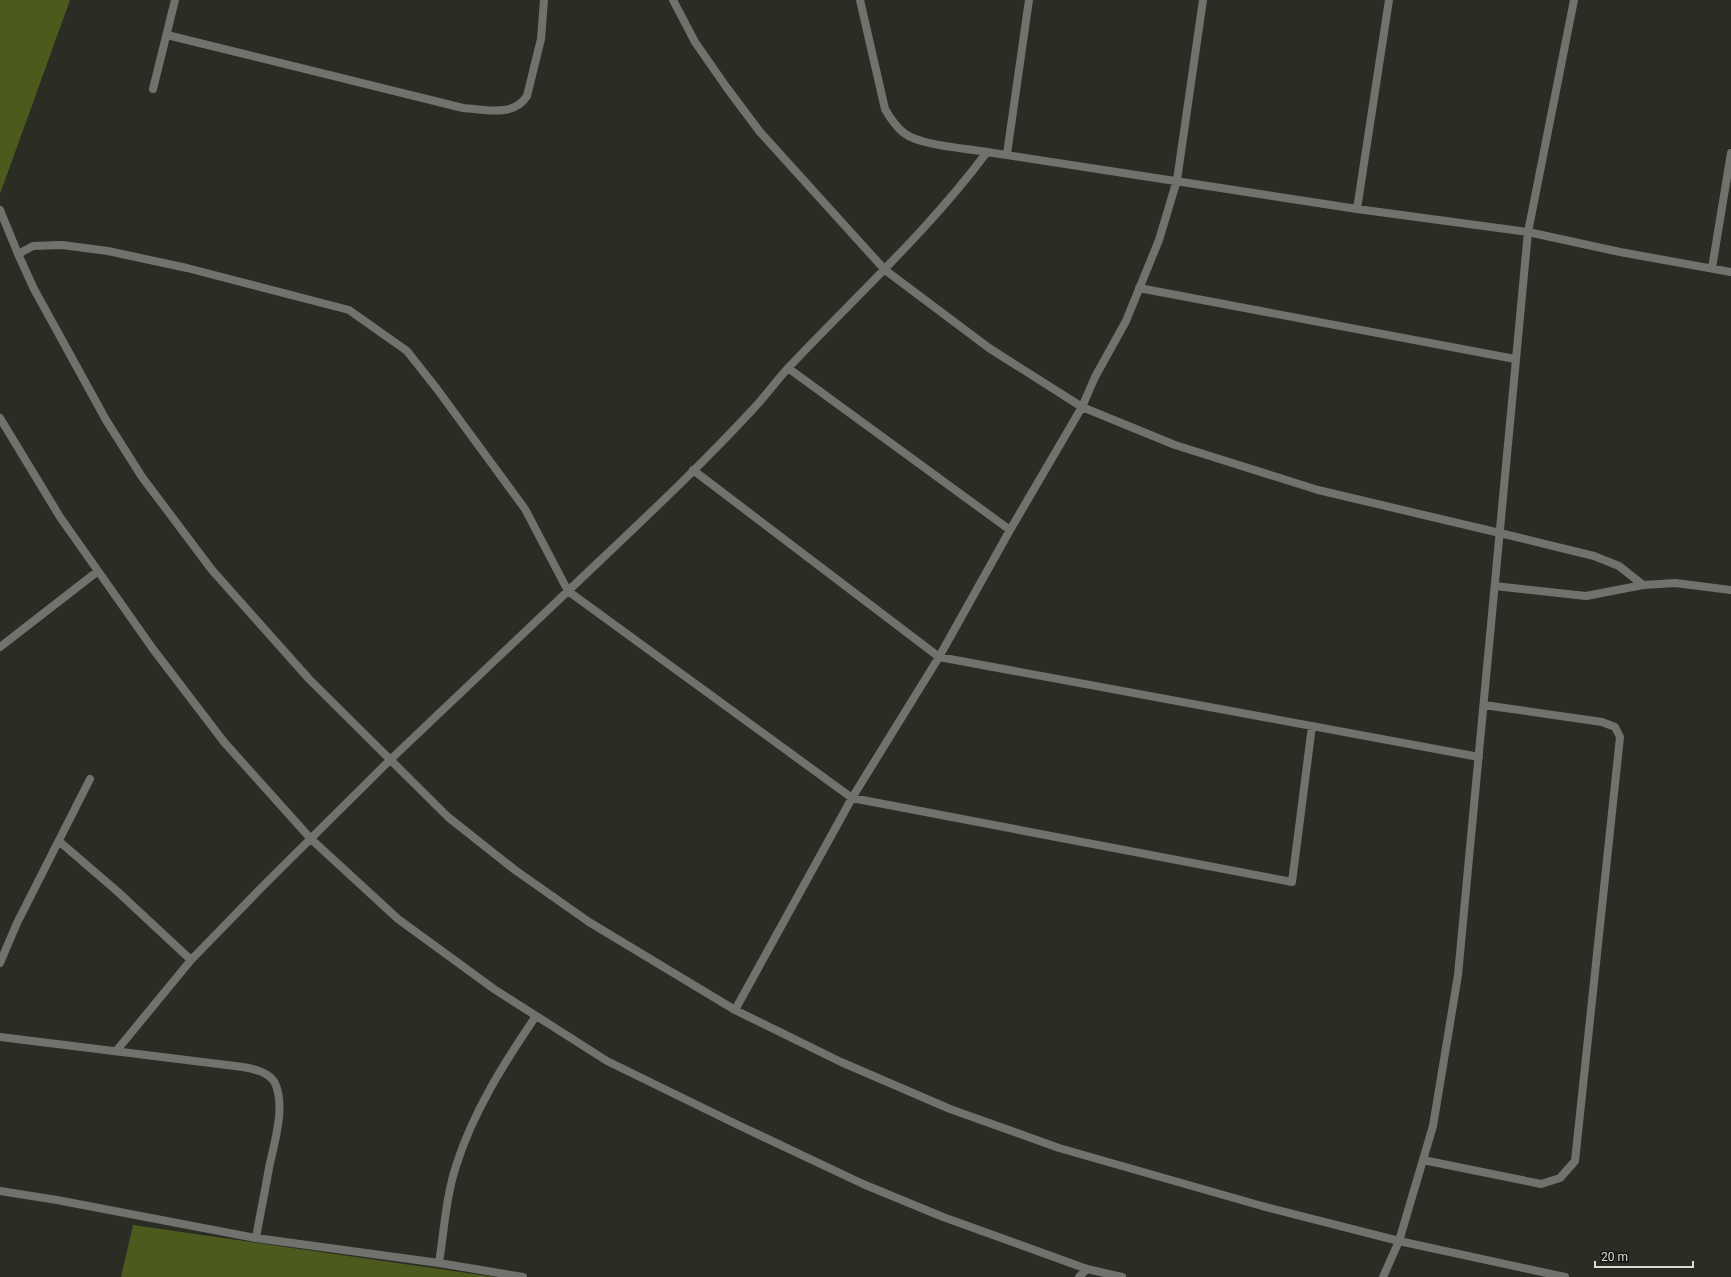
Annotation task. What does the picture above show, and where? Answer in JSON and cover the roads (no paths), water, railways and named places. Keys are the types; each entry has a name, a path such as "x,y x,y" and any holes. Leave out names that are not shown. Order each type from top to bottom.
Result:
{"street":[{"path":"153,89 175,0"},
{"path":"167,35 462,108 506,111 514,109 522,103 527,96 541,39 544,0"},
{"path":"673,0 695,42 760,132 885,270 989,348 1082,407 1175,445 1318,490 1594,556 1619,566 1643,585"},
{"path":"860,0 885,108 893,122 905,134 920,141 1357,208 1528,232 1620,252 1731,272"},
{"path":"1007,154 1029,0"},
{"path":"735,1010 852,798 940,657 1010,530 1082,407 1095,377 1126,321 1159,240 1177,180 1203,0"},
{"path":"1357,208 1389,0"},
{"path":"1383,1277 1399,1241 1433,1126 1458,975 1528,232 1574,0"},
{"path":"117,1050 191,960 311,839 390,760 693,470 756,406 788,368 885,270 966,180 987,152"},
{"path":"1712,268 1731,153"},
{"path":"0,210 34,289 95,400 142,477 212,570 309,679 448,817 516,870 589,922 735,1010 841,1062 950,1109 1059,1148 1254,1204 1399,1241 1565,1277"},
{"path":"18,254 34,246 62,245 108,251 194,270 349,310 407,350 437,388 525,509 568,591 852,798 1292,882 1312,726"},
{"path":"1139,288 1516,358"},
{"path":"788,368 1010,530"},
{"path":"0,418 60,517 153,649 224,742 311,839 398,919 494,989 607,1061 863,1184 943,1217 1086,1269 1122,1277"},
{"path":"693,470 940,657 1479,757"},
{"path":"0,647 98,571"},
{"path":"1495,586 1586,596 1643,585 1675,584 1731,590"},
{"path":"1423,1160 1541,1184 1560,1178 1574,1161 1620,737 1615,727 1602,722 1484,704"},
{"path":"0,963 17,924 60,842 90,779"},
{"path":"60,842 118,892 191,960"},
{"path":"439,1263 447,1205 455,1167 472,1124 511,1053 536,1016"},
{"path":"0,1037 117,1050 243,1067 257,1070 266,1074 274,1082 279,1100 278,1121 256,1238"},
{"path":"0,1191 64,1201 256,1238 439,1263 523,1277"},
{"path":"1079,1277 1086,1269"}]}
